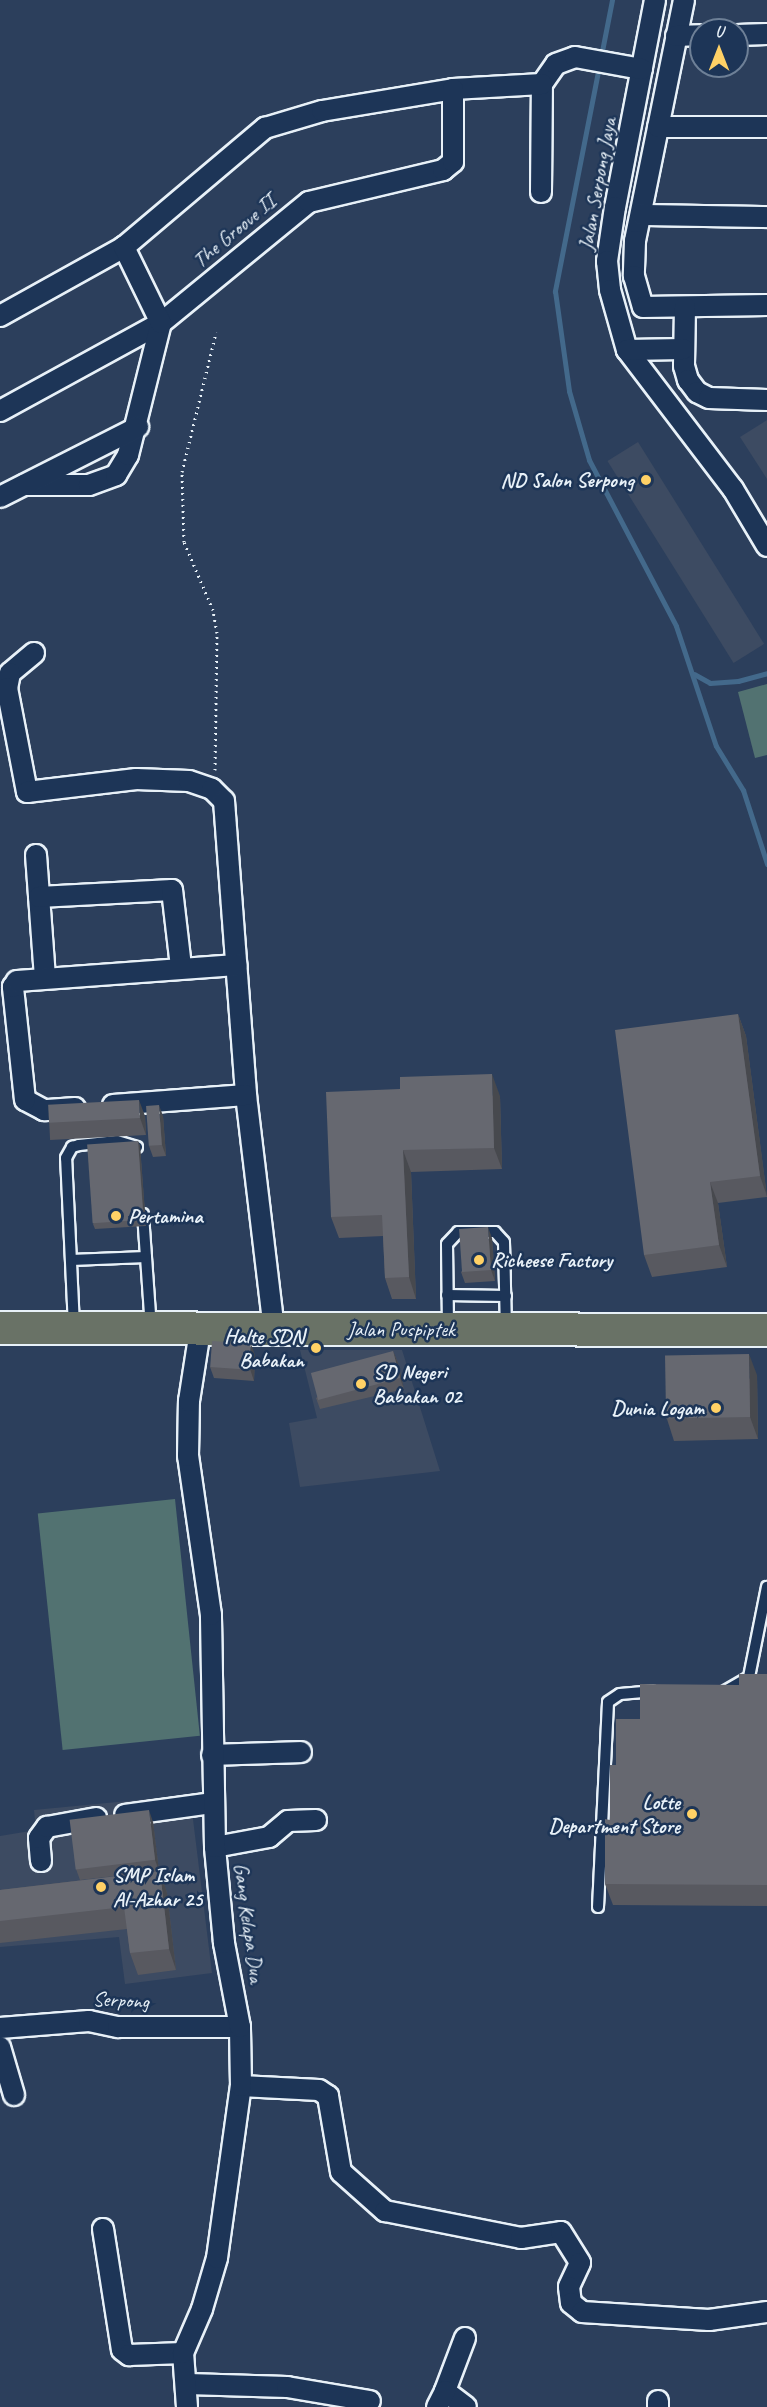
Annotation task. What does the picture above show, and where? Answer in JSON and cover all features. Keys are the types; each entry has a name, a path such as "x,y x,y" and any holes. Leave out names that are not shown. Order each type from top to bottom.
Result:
{"main road":[{"name":"Jalan Puspiptek","path":"0,1328 200,1331 274,1329 767,1330"}],"street":[{"name":"Jalan Serpong Jaya","path":"655,0 607,261 627,350 733,489 767,546"},
{"path":"684,0 641,214 634,262 643,307 767,304"},
{"path":"749,34 767,34"},
{"path":"676,36 689,35"},
{"path":"541,192 542,84 556,64 575,57 642,69"},
{"path":"0,316 124,247 265,128 322,111 453,89 542,84"},
{"name":"The Groove II","path":"0,411 161,324 309,202 442,170 453,162 453,89"},
{"path":"658,127 767,127"},
{"path":"641,214 767,217"},
{"path":"24,485 89,485 116,475 138,427 161,324 124,247"},
{"path":"685,307 683,349 688,380 697,392 709,398 767,400"},
{"path":"627,350 683,349"},
{"path":"0,497 138,427"},
{"path":"34,653 10,673 7,688 27,792 136,780 189,781 212,789 225,806 246,1095 274,1329"},
{"path":"36,855 45,977"},
{"path":"39,897 172,890 181,968"},
{"path":"236,965 21,978 13,987 29,1104 44,1110 246,1095"},
{"name":"Gang Kelapa Dua","path":"183,2353 207,2294 217,2258 241,2086 240,2026 225,1943 215,1847 211,1615 188,1456 189,1401 200,1331"},
{"path":"213,1755 301,1752"},
{"path":"41,1861 41,1833 58,1822 213,1803"},
{"path":"215,1847 269,1837 288,1821 316,1820"},
{"name":"Serpong","path":"0,2028 89,2021 118,2027 240,2026"},
{"path":"0,2047 14,2095"},
{"path":"241,2086 319,2090 328,2096 341,2172 385,2211 521,2238 561,2232 580,2263 569,2287 571,2303 582,2312 709,2320 767,2312"},
{"path":"103,2229 122,2350 129,2355 183,2353 188,2384 187,2407"},
{"path":"465,2338 441,2399 466,2407"},
{"path":"188,2384 287,2386 370,2401"}],"lane":[{"path":"75,1329 65,1165 69,1150 79,1144 117,1141 134,1144 139,1155"},
{"path":"142,1201 151,1330"},
{"path":"448,1329 446,1249 451,1238 458,1232 495,1232 504,1242 506,1329"},
{"path":"71,1260 146,1257"},
{"path":"447,1295 506,1296"},
{"path":"715,1691 726,1691 754,1677 767,1587"},
{"path":"598,1907 608,1702 634,1691 663,1691"}],"path":[{"path":"212,789 217,757 217,633 213,610 188,560 184,542 182,472 216,332"}],"shaded area":[{"path":"767,420 767,479 740,437"},
{"path":"638,442 764,644 734,663 607,461"},
{"name":"SD Negeri Babakan 02","path":"300,1350 402,1350 440,1471 300,1487 289,1423 317,1418"},
{"name":"SMP Islam Al-Azhar 25","path":"190,1795 212,1973 125,1984 119,1937 0,1947 0,1836 36,1830 34,1810"}],"green space":[{"path":"767,684 767,755 755,758 738,692"},
{"path":"175,1499 200,1736 63,1750 38,1513"}],"building":[{"path":"738,1014 760,1176 710,1182 719,1245 644,1255 615,1030"},
{"path":"492,1074 494,1148 403,1150 409,1277 385,1278 382,1215 331,1217 326,1092 400,1089 400,1077"},
{"path":"139,1100 140,1118 49,1123 48,1105"},
{"path":"159,1105 162,1145 149,1146 146,1106"},
{"path":"138,1141 144,1220 93,1223 87,1145"},
{"name":"Richeese Factory","path":"488,1227 491,1270 462,1272 459,1229"},
{"path":"212,1341 251,1344 249,1370 210,1367"},
{"path":"393,1351 400,1378 318,1400 311,1373"},
{"path":"749,1354 750,1417 666,1418 665,1355"},
{"name":"Lotte Department Store","path":"739,1674 767,1674 767,1885 605,1884 605,1819 610,1820 610,1765 616,1765 616,1719 640,1719 640,1684 739,1685"},
{"path":"149,1810 155,1860 76,1869 70,1820"},
{"path":"160,1871 169,1949 130,1953 124,1907 0,1921 0,1890"}],"waterway":[{"path":"612,0 555,291 569,391 589,460 676,626 716,746 743,790 767,864"},
{"path":"694,674 710,683 738,681 767,673"}],"place":[{"name":"ND Salon Serpong","path":"646,480"},
{"name":"Pertamina","path":"116,1216"},
{"name":"Richeese Factory","path":"479,1260"},
{"name":"Halte SDN Babakan","path":"316,1348"},
{"name":"SD Negeri Babakan 02","path":"361,1384"},
{"name":"Dunia Logam","path":"716,1408"},
{"name":"Lotte Department Store","path":"692,1814"},
{"name":"SMP Islam Al-Azhar 25","path":"101,1887"}]}
